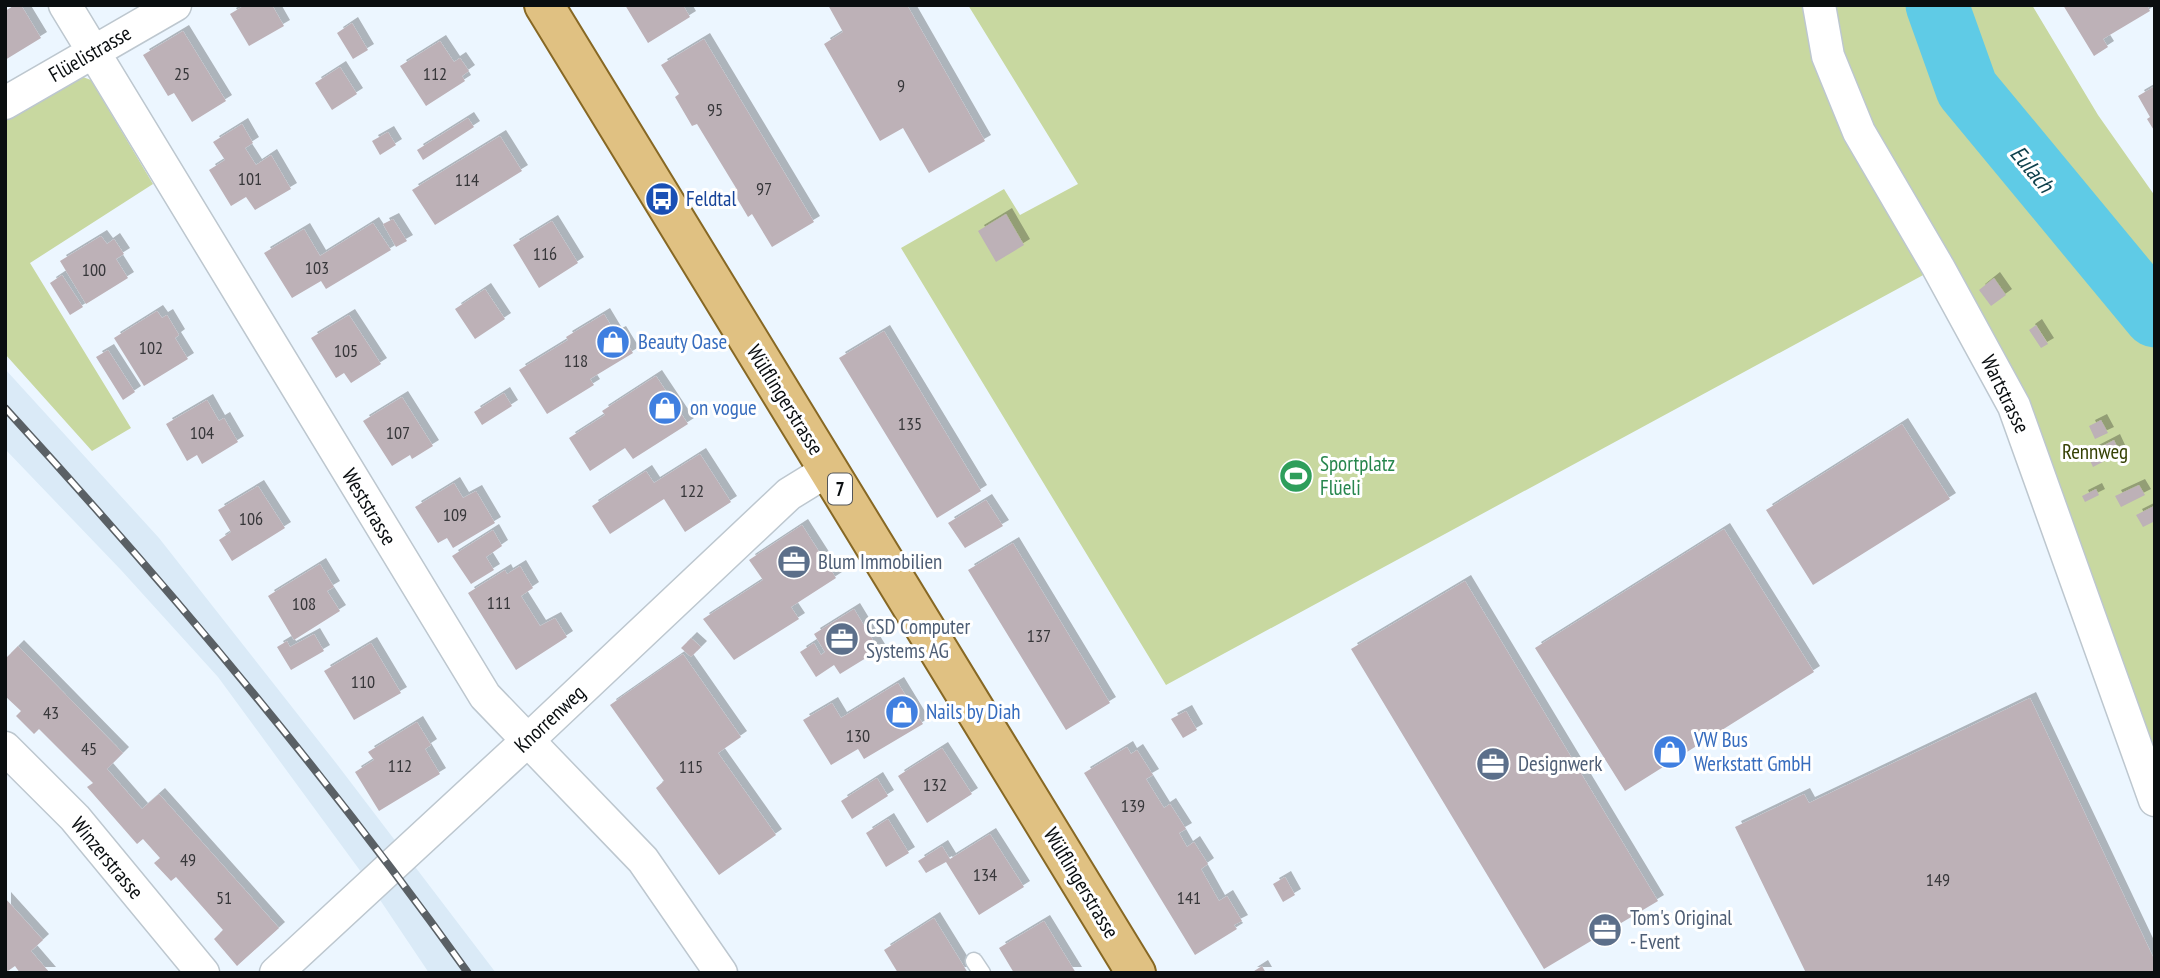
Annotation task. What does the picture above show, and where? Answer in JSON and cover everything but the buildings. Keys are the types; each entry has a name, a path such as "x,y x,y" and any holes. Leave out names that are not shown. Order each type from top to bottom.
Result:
{"main road":[{"name":"Wülflingerstrasse","path":"544,5 1136,973"}],"street":[{"name":"Weststrasse","path":"65,5 485,696 643,860 721,973"},
{"name":"Flüelistrasse","path":"5,103 175,5"},
{"name":"Wartstrasse","path":"1819,5 1828,56 1859,132 1938,267 2014,406 2155,800"},
{"name":"Knorrenweg","path":"276,973 789,494 828,470"},
{"name":"Winzerstrasse","path":"5,748 75,818 203,973"}],"shaded area":[{"path":"5,369 159,538 336,763 496,973 429,973 364,876 218,677 121,570 5,449"}],"green space":[{"name":"Sportplatz Flüeli","path":"968,5 1819,5 1828,56 1938,267 1166,685 901,248 1004,189 1020,215 1078,184"},
{"name":"Rennweg","path":"1833,5 2032,5 2098,115 2155,196 2155,799 2039,472 1865,130 1840,56"},
{"path":"72,73 91,80 153,184 30,263 131,428 92,451 5,354 5,113"}],"waterway":[{"name":"Eulach","path":"1937,5 1967,89 2155,316"}],"railway":[{"path":"5,408 127,544 245,683 359,826 468,973"}],"place":[{"name":"Feldtal","path":"662,199"},
{"name":"Beauty Oase","path":"613,342"},
{"name":"on vogue","path":"665,408"},
{"name":"Sportplatz Flüeli","path":"1296,476"},
{"name":"Blum Immobilien","path":"794,562"},
{"name":"CSD Computer Systems AG","path":"842,639"},
{"name":"Nails by Diah","path":"902,712"},
{"name":"VW Bus Werkstatt GmbH","path":"1670,752"},
{"name":"Designwerk","path":"1493,764"},
{"name":"Tom's Original - Event","path":"1605,930"}]}
